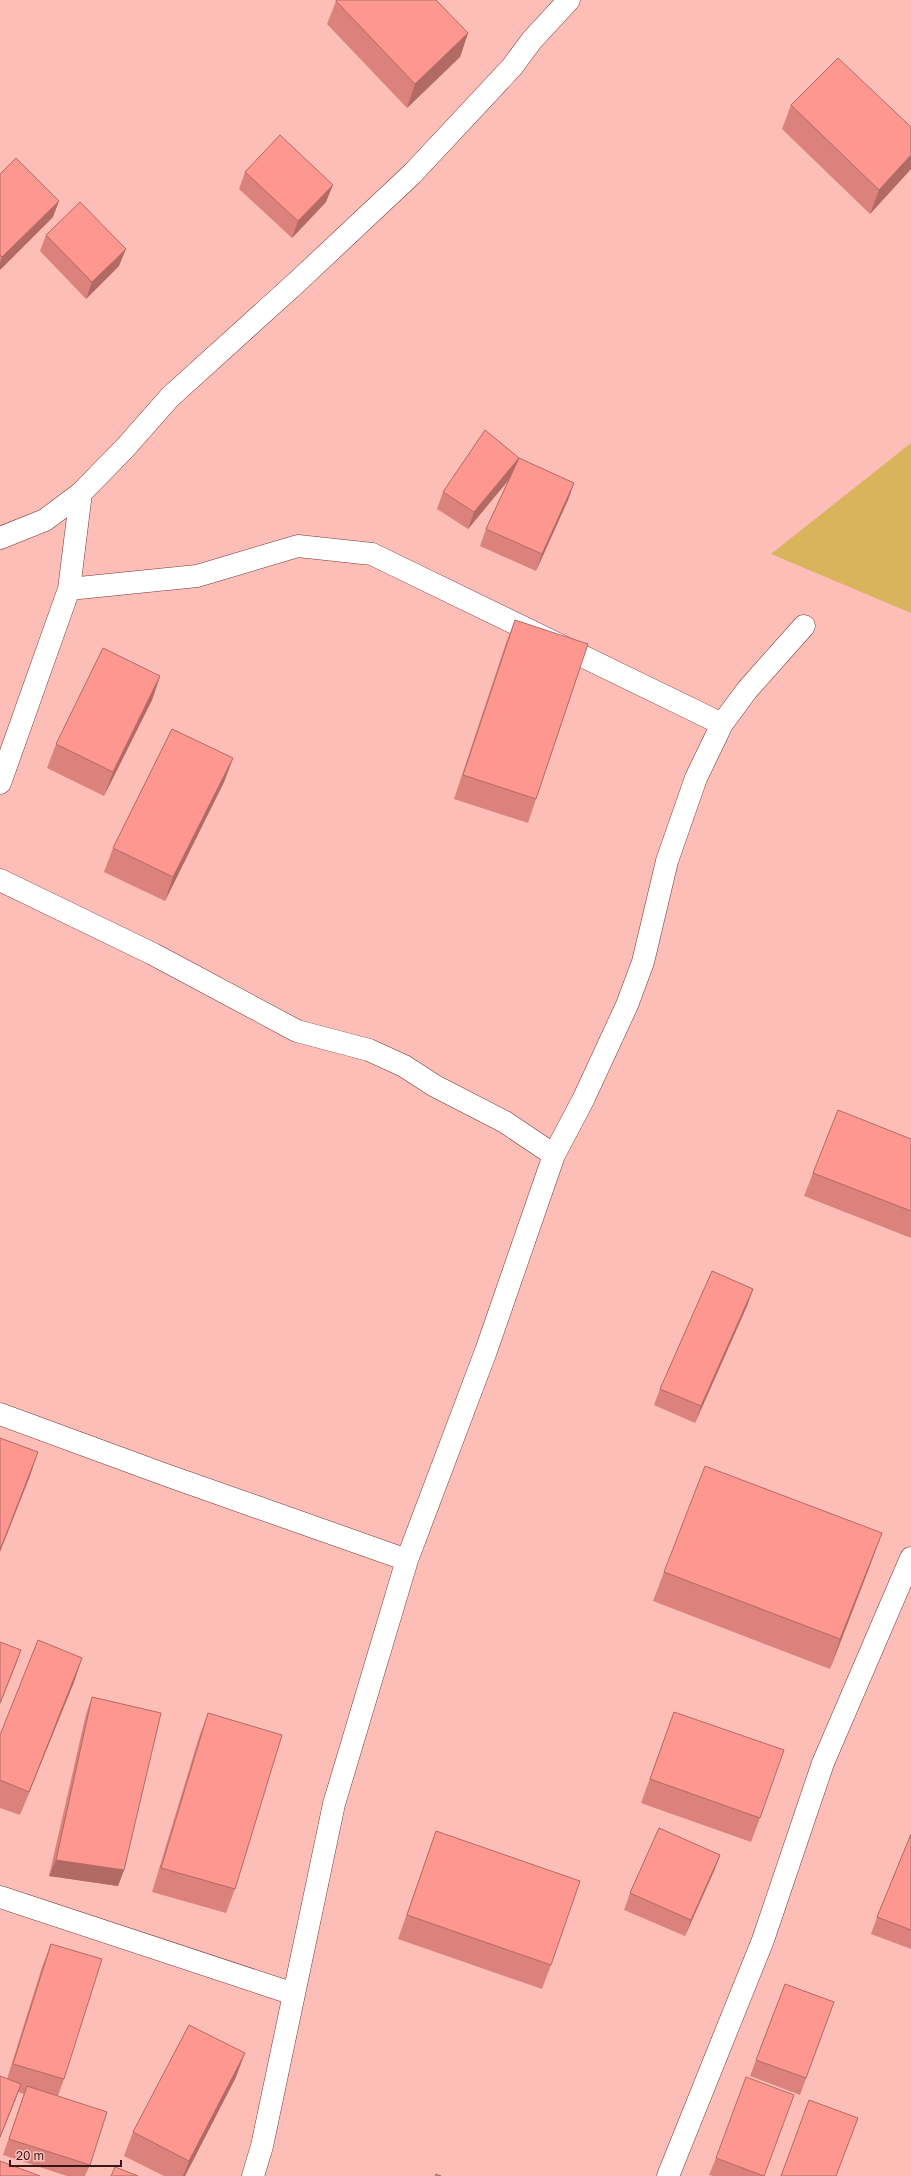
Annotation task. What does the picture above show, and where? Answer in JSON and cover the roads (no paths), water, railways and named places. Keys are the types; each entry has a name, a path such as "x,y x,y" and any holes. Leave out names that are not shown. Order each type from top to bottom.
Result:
{"street":[{"path":"0,538 45,520 81,493 125,448 170,397 297,282 412,174 512,67 532,40 569,0"},
{"path":"0,783 69,589 81,493"},
{"path":"69,589 198,576 298,546 372,554 722,724"},
{"path":"253,2176 262,2146 334,1804 407,1560 486,1352 554,1154 583,1100 627,1005 643,962 667,861 696,778 722,724 747,690 804,626"},
{"path":"0,880 153,954 297,1031 369,1050 404,1066 435,1086 505,1122 554,1154"},
{"path":"0,1414 166,1475 407,1560"},
{"path":"668,2176 763,1940 823,1763 911,1558"},
{"path":"0,1897 294,1994"}]}
